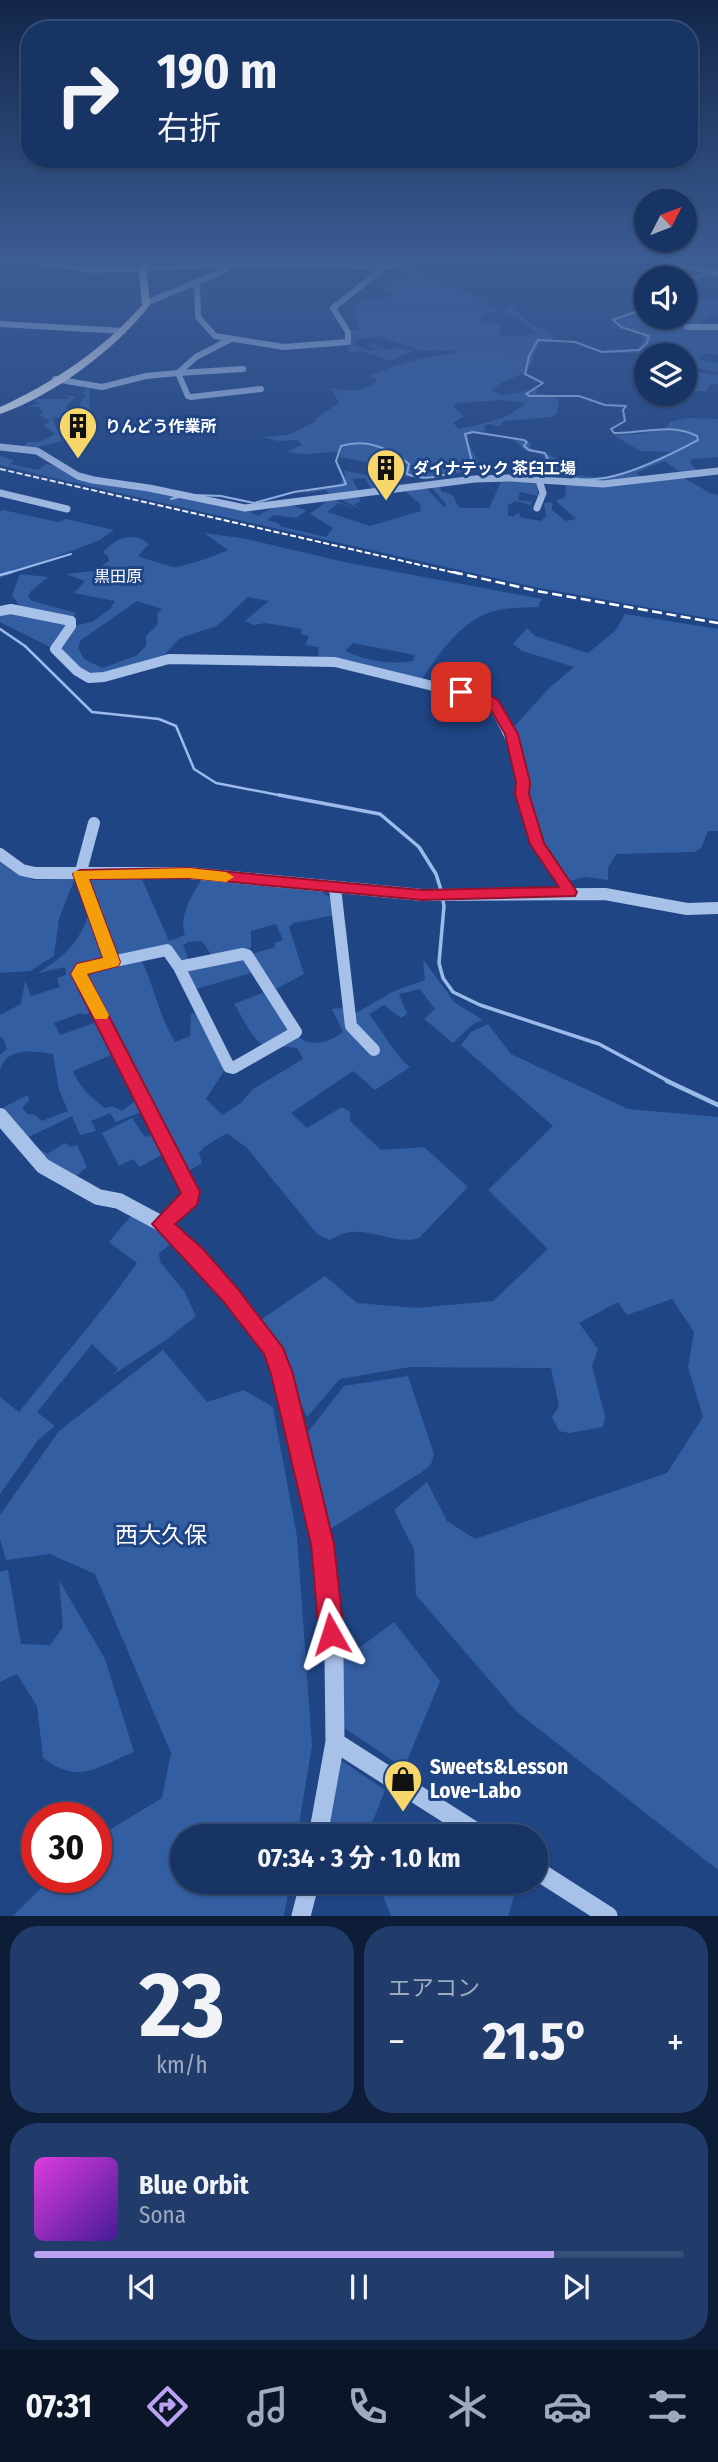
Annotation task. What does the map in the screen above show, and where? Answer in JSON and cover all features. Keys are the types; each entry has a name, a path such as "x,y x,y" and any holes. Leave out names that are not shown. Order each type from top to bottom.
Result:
{"main road":[{"path":"0,411 97,351"}],"street":[{"path":"178,373 207,351"},
{"path":"55,379 102,387 146,376 243,369"},
{"path":"178,373 188,396 261,389"},
{"path":"233,392 241,404"},
{"path":"0,447 37,451 78,475 93,480 149,488 245,508 475,479 610,483 718,471"},
{"path":"537,508 543,493 539,480"},
{"path":"0,493 68,509"},
{"path":"0,611 11,609 71,621 71,626 55,649 77,671 89,678 104,677 169,659 335,662 490,700 512,734 523,782 522,794 537,844 570,892"},
{"path":"94,823 80,874 112,962"},
{"path":"0,854 22,870 80,874 189,873 429,895 570,892 605,894 687,909 718,908"},
{"path":"335,887 351,1026 374,1050"},
{"path":"162,1224 190,1199 191,1192 79,974 83,968 167,950 179,967 229,1067 233,1068 296,1032 247,955 179,967"},
{"path":"0,1116 43,1166 98,1197 119,1201 162,1224 230,1294 272,1348 282,1374 323,1544 334,1657 335,1742 320,1824"},
{"path":"335,1742 463,1824"},
{"path":"548,1878 608,1916"},
{"path":"307,1913 309,1894"}],"shaded area":[{"path":"361,351 411,351 390,361"},
{"path":"454,351 535,351 528,371 501,383 491,391 504,395 538,389 536,394 546,394 559,399 557,413 552,417 504,421 500,426 488,424 484,427 485,431 468,434 479,466 442,476 398,475 377,467 405,468 403,463 379,465 340,457 341,453 294,453 288,451 302,445 298,440 279,441 263,437 288,435 315,422 316,418 339,403 331,388 355,391 376,383 376,378 369,376 390,368 423,358 456,354","holes":["503,400 526,403 519,409 486,423 459,429 453,423 464,416 453,407 457,403"]},
{"path":"609,351 634,351 611,353"},
{"path":"697,351 718,351 718,355 706,353 698,359 718,363 718,372 697,368"},
{"path":"697,372 718,375 718,384 710,384 707,391 697,391"},
{"path":"87,387 90,387 89,413 52,418 62,441 34,448 23,447 28,442 40,442 55,434 44,426 50,420 38,415 43,413 39,407 28,407 38,403 34,399 68,399 61,395 76,396 65,408 77,409"},
{"path":"689,418 718,419 718,457 692,459 690,463 698,471 682,473 664,461 636,473 642,478 580,480 569,478 548,466 538,468 538,472 543,476 556,476 556,479 539,478 530,466 546,463 543,455 526,451 513,439 531,443 530,448 561,461 565,464 558,468 561,470 577,475 605,477 630,470 671,452 640,451 614,435 639,434"},
{"path":"0,456 14,460 10,464 38,470 46,464 217,506 247,510 258,516 276,507 294,506 306,511 296,518 273,515 267,520 280,524 279,526 326,537 333,528 310,514 331,498 358,510 338,503 327,512 370,526 421,511 420,504 405,491 358,496 361,502 354,504 360,509 334,496 426,488 445,508 446,504 431,487 439,486 442,492 452,496 460,508 489,508 501,482 537,482 538,496 520,492 518,500 532,502 530,505 516,501 508,505 508,515 513,517 519,512 520,517 541,521 546,516 544,503 549,502 552,503 552,510 566,521 576,519 557,500 565,498 566,483 623,485 684,478 718,495 718,620 534,587 58,479 0,465"},
{"path":"344,471 371,476 398,486 371,489 365,478 352,479 358,490 330,494 325,490 306,493 305,490 340,484 345,476"},
{"path":"3,510 58,522 66,519 114,530 100,540 0,578 0,512"},
{"path":"204,533 247,539 344,562 542,599 538,607 494,611 478,617 442,650 422,679 319,659 318,647 305,645 309,636 301,634 302,629 265,623 254,625 245,621 269,601 248,597 217,626 180,638 162,657 89,676 59,651 74,626 92,622 110,609 115,601 74,593 85,581 66,574 94,571 109,561 108,556 103,553 113,543 131,537 143,540 149,544 138,556 175,567 228,550","holes":["137,601 162,609 157,614 158,624 146,636 146,646 136,656 102,668 84,659 78,648 81,640","353,643 415,655 413,661 370,660 345,651"]},
{"path":"20,574 48,577 30,592 28,597 32,601 76,613 52,648 0,622 0,613 19,605 12,595"},
{"path":"625,614 718,629 718,831 708,831 701,848 694,852 616,854 608,868 608,880 585,877 567,882 541,844 525,794 527,782 513,728 549,688 574,667 522,651 513,644 527,628 535,636 588,653 616,630"},
{"path":"0,862 33,880 75,878 59,919 54,956 30,971 0,973"},
{"path":"141,877 169,941 185,935 185,912 203,877 317,889 331,898 334,915 294,923 289,927 304,974 276,989 251,954 275,947 275,943 283,940 276,924 251,931 251,948 212,956 202,941 188,942 183,945 189,961 182,962 170,946 119,956 114,954 88,881 90,878"},
{"path":"88,915 103,956 82,964 94,1011 54,1023 60,1035 100,1021 116,1053 73,1071 86,1092 105,1108 112,1106 122,1111 138,1099 144,1111 116,1122 110,1113 91,1121 96,1131 80,1135 72,1116 27,1138 2,1108 28,1095 29,1101 22,1107 27,1114 35,1115 42,1121 68,1111 59,1090 53,1054 30,1051 15,1054 4,1062 0,1070 0,1055 7,1049 0,1037 0,1015 21,1004 25,981 31,996 60,987 57,978 66,975 65,967 38,973 69,949 80,934"},
{"path":"141,959 175,1042 190,1036 191,1014 195,1013 224,1071 206,1099 222,1115 241,1103 253,1089 303,1059 297,1048 269,1047 258,1041 234,1004 265,992 296,1035 316,1043 343,1032 332,1009 344,1008 356,1013 394,991 425,980 423,959 455,1003 483,1020 473,1024 453,1043 424,1019 435,1009 420,989 399,994 407,1014 401,1018 384,1005 369,1014 393,1049 410,1067 375,1090 353,1071 291,1113 307,1128 342,1107 350,1112 350,1121 381,1150 424,1147 468,1187 419,1238 404,1240 351,1232 329,1240 317,1234 247,1148 227,1133 204,1147 199,1153 202,1163 188,1171 85,973"},
{"path":"243,960 251,973 196,989 188,973 191,968"},
{"path":"488,1024 511,1054 628,1109 718,1117 718,1870 516,1711 416,1595 414,1549 394,1510 427,1482 447,1521 475,1539 667,1473 703,1417 688,1367 694,1332 672,1299 627,1315 618,1302 579,1323 598,1349 592,1366 605,1416 603,1427 569,1433 559,1431 552,1417 559,1406 551,1368 410,1367 340,1379 307,1417 262,1319 325,1276 357,1303 417,1308 493,1301 548,1249 488,1190 553,1126 461,1045 471,1032"},
{"path":"132,1118 145,1137 153,1135 163,1154 140,1167 133,1159 119,1166 102,1133"},
{"path":"65,1143 71,1147 77,1145 87,1167 74,1178 35,1150 38,1148 47,1154"},
{"path":"134,1212 173,1242 159,1253 160,1262 184,1291 196,1316 166,1340 111,1376 118,1369 92,1344 37,1412 55,1426 38,1440 0,1494 0,1397 19,1412 137,1263 109,1242"},
{"path":"163,1350 207,1402 244,1390 273,1407 297,1537 312,1746 299,1824 170,1824 170,1894 288,1894 284,1916 13,1916 36,1893 112,1893 112,1828 162,1798 171,1753 95,1574 50,1554 6,1560 0,1539 0,1515 59,1431"},
{"path":"408,1376 434,1454 431,1464 327,1531 304,1437 344,1386"},
{"path":"8,1570 21,1644 50,1645 63,1627 59,1580 105,1659 134,1752 98,1768 78,1772 67,1771 43,1758 37,1706 17,1674 0,1682 0,1572"},
{"path":"394,1622 440,1681 404,1768 343,1727 343,1660"},
{"path":"339,1759 385,1790 372,1824 326,1824"},
{"path":"382,1894 515,1894 508,1916 391,1916"}],"waterway":[{"path":"194,495 221,496 254,503 294,492 343,485 346,484 336,461 341,446 359,443 377,446 393,453 409,464 407,474 424,478 440,476 472,462 465,434 473,432 524,440 527,442 524,446 529,450 545,453 557,470 574,478 595,479 641,467 698,440 697,436 687,432 667,429 614,433 611,429 625,421 623,410 626,406 605,405 579,396 526,394 543,383 525,374 532,351"},
{"path":"600,351 613,351"},
{"path":"171,499 179,497"},
{"path":"5,574 71,554"},
{"path":"0,575 11,572"},
{"path":"0,629 25,646 92,712 159,719 176,726 194,769 216,783 289,797"},
{"path":"279,795 380,814 419,847 436,874 441,890 444,906 439,963 443,978 453,992 480,1005 599,1044 670,1082"},
{"path":"667,1081 718,1105"}],"railway":[{"path":"0,469 460,574"},
{"path":"453,572 537,591 718,623"}],"slow traffic":[{"path":"101,1015 79,974 83,968 112,962 80,874 189,873 226,877"}],"place":[{"name":"りんどう作業所","path":"78,460"},
{"name":"ダイナテック 茶臼工場","path":"386,502"},
{"name":"Sweets&Lesson Love-Labo","path":"403,1813"}],"district":[{"name":"黒田原","path":"118,576"},
{"name":"西大久保","path":"161,1535"}],"route":[{"path":"331,1634 323,1544 282,1374 272,1348 230,1294 162,1224 190,1199 191,1192 79,974 83,968 112,962 80,874 189,873 422,895 570,892 537,844 522,794 523,782 512,734 493,702 461,692"}]}
